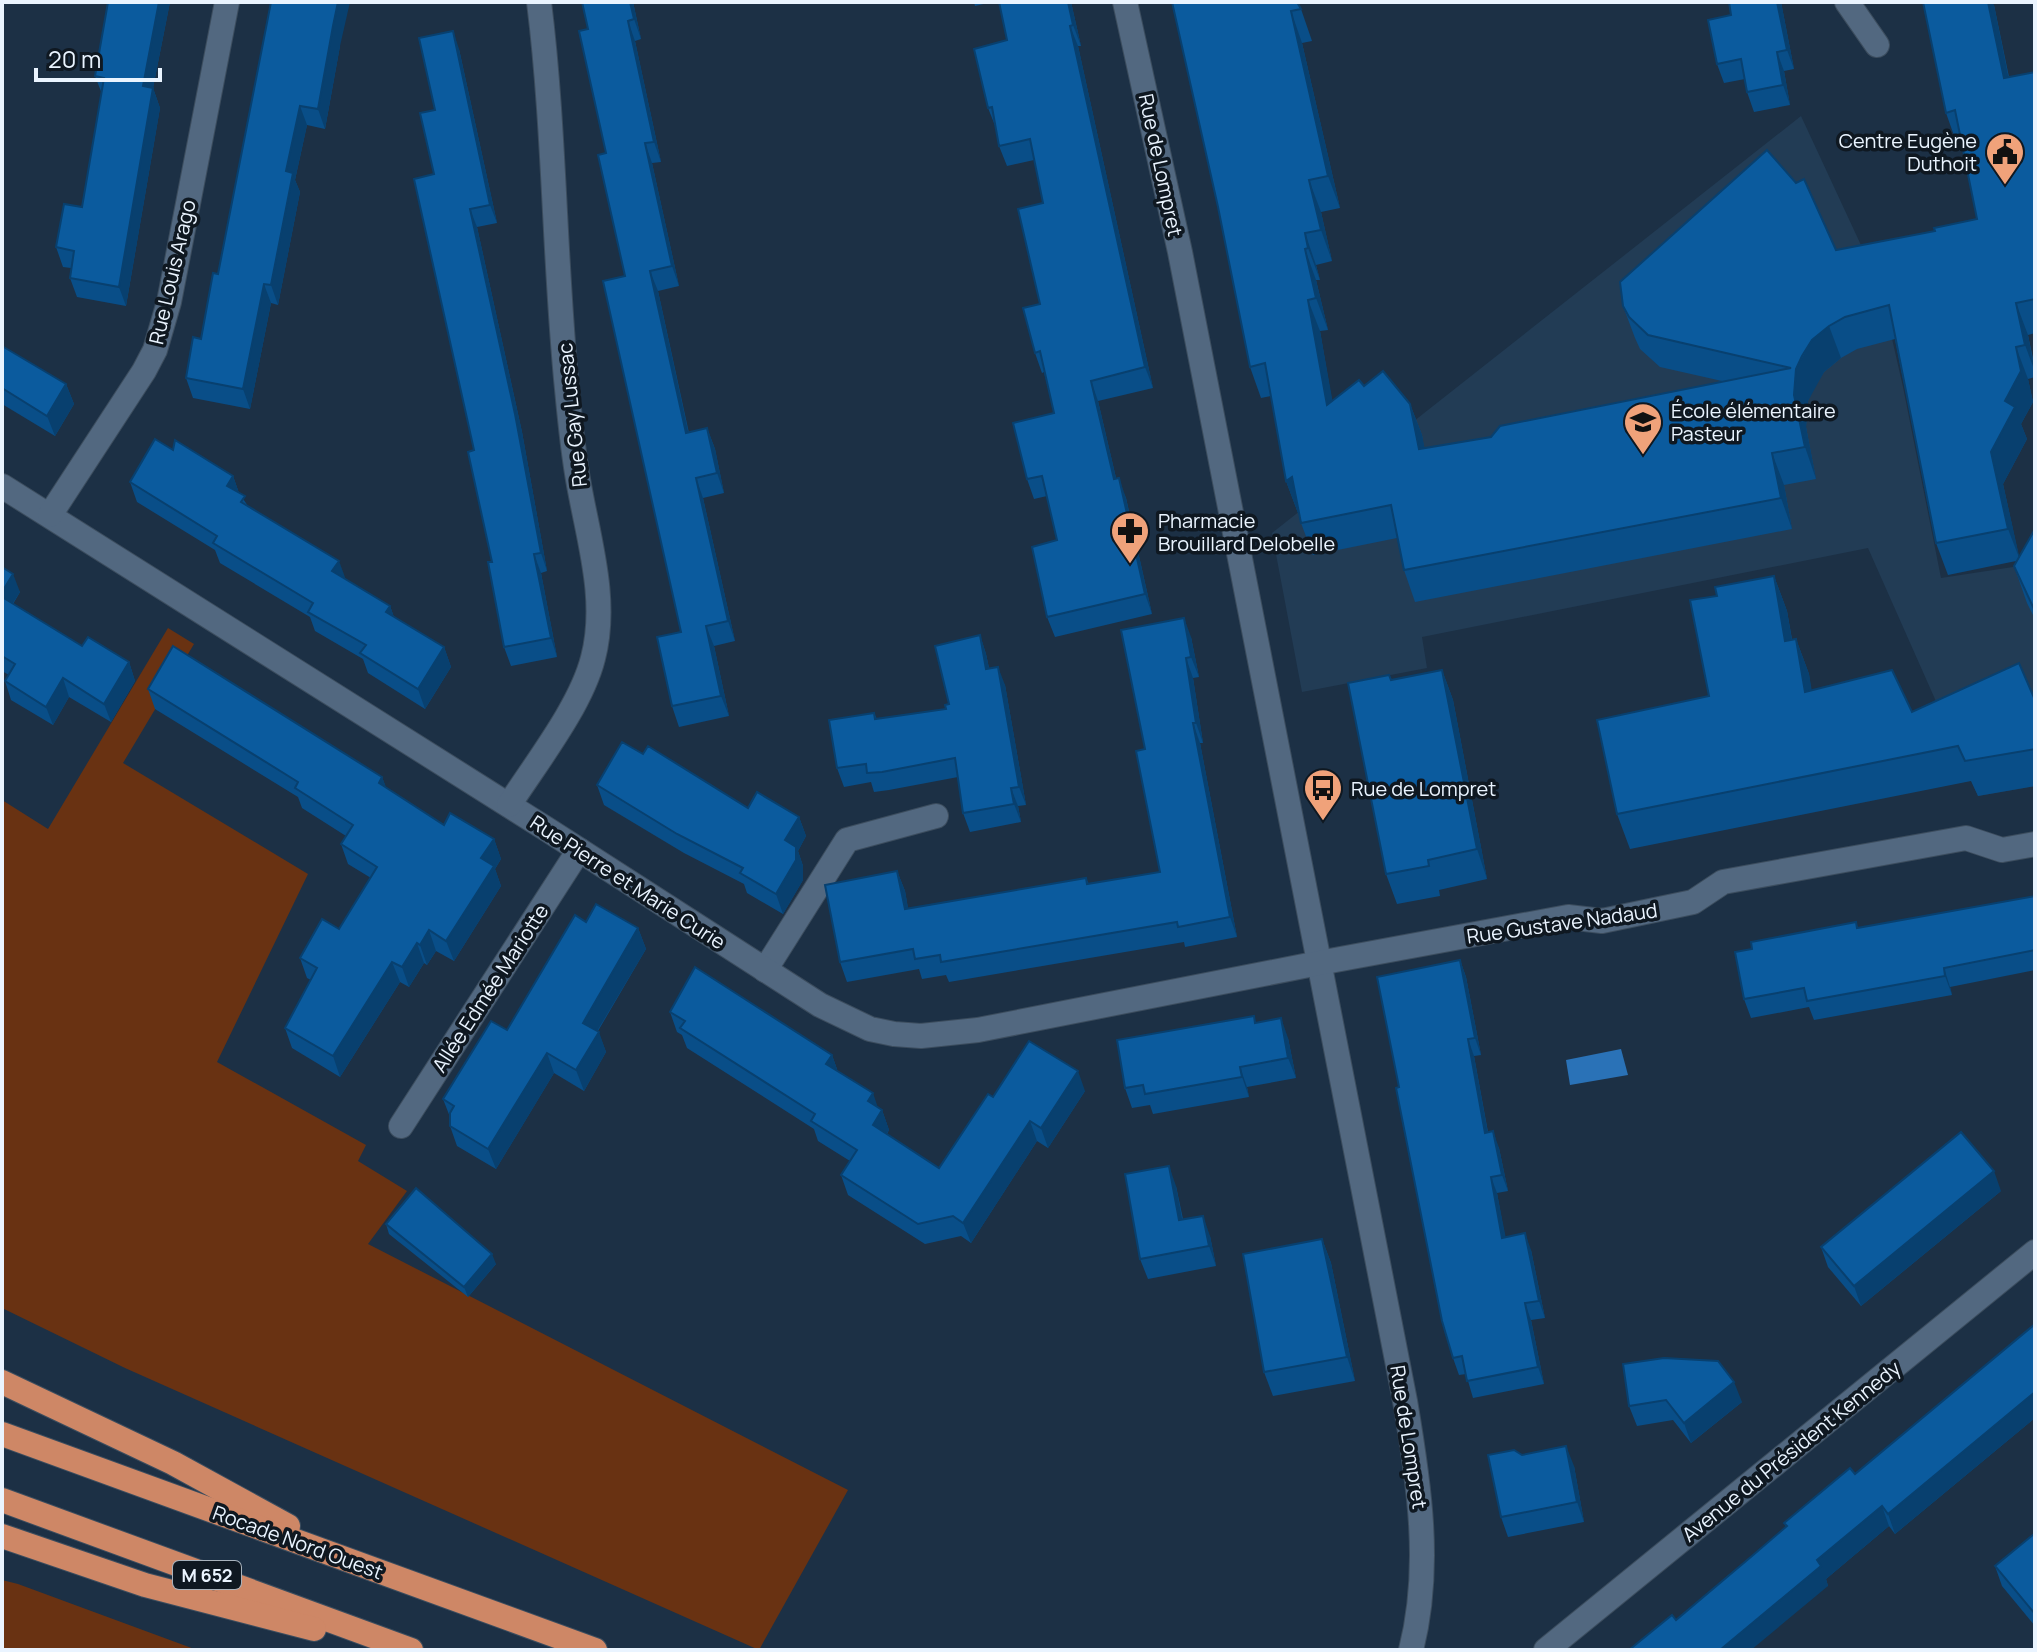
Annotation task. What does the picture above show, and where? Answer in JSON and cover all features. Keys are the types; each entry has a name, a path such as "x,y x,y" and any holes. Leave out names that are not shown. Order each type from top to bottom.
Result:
{"highway":[{"path":"2,1382 173,1463 353,1562"},
{"name":"Rocade Nord Ouest","path":"2,1434 595,1650"},
{"name":"M 652","path":"2,1500 411,1650"},
{"path":"2,1536 145,1585 391,1650"}],"street":[{"name":"Rue Louis Arago","path":"50,515 155,350 169,302 227,2"},
{"name":"Rue Gay Lussac","path":"509,805 584,684 593,660 599,628 594,565 578,482 567,385 539,2"},
{"name":"Rue de Lompret","path":"1125,2 1180,252 1415,1458 1423,1554 1411,1650"},
{"path":"1847,2 1877,45"},
{"name":"Rue Pierre et Marie Curie","path":"2,486 765,970 845,1019 870,1029 921,1036 978,1030 1319,963"},
{"path":"765,970 847,840 936,816"},
{"name":"Rue Gustave Nadaud","path":"1319,963 1568,917 1602,921 1693,902 1723,882 1966,838 2002,850 2035,844"},
{"name":"Allée Edmée Mariotte","path":"401,1126 579,850"},
{"name":"Avenue du Président Kennedy","path":"1546,1650 2035,1252"}],"shaded area":[{"name":"École élémentaire Pasteur","path":"1801,116 1880,286 1941,578 2013,567 2035,553 2035,786 1978,796 1868,548 1422,637 1427,668 1302,692 1272,533"},
{"path":"168,628 194,644 123,763 308,874 217,1062 366,1145 358,1161 407,1191 368,1244 848,1490 759,1650 125,1368 2,1308 2,800 48,829"},
{"path":"2,1580 18,1584 197,1650 2,1650"}],"water":[{"path":"1621,1049 1628,1075 1570,1085 1566,1060"}],"building":[{"path":"108,2 159,2 143,86 153,88 119,287 70,278 74,251 56,247 64,204 82,207 104,78 95,76"},
{"path":"271,2 338,2 318,109 300,106 286,171 293,173 271,285 264,284 243,389 186,378 193,337 201,339 213,273 218,274"},
{"path":"582,2 630,2 634,19 628,21 654,142 645,143 672,266 650,271 686,433 707,428 717,473 696,478 728,621 706,626 721,696 672,706 657,637 681,632 603,281 625,276 598,155 606,153 579,31 588,29"},
{"path":"999,2 1068,2 1073,25 1070,26 1145,367 1091,381 1114,479 1119,478 1145,594 1047,617 1032,547 1057,540 1042,476 1027,479 1013,423 1054,413 1040,351 1035,353 1023,308 1040,304 1018,209 1043,203 1030,139 999,146 992,107 988,108 974,49 1007,40"},
{"path":"1172,2 1297,2 1301,9 1291,11 1328,176 1309,180 1321,230 1305,233 1308,248 1305,249 1316,298 1308,300 1327,405 1359,380 1364,386 1383,371 1410,404 1419,449 1491,437 1500,426 1791,368 1648,335 1629,317 1623,306 1620,282 1767,150 1796,183 1804,179 1836,250 1935,231 1934,228 1977,219 1955,110 1946,113 1923,2 1988,2 2004,78 2035,72 2035,299 2016,303 2025,345 2016,347 2021,371 2005,401 2015,407 1991,452 2008,529 1936,543 1889,305 1845,317 1829,326 1812,340 1802,356 1796,369 1794,395 1805,447 1772,453 1781,498 1404,570 1391,505 1301,523 1292,477 1286,481 1265,363 1250,367"},
{"path":"1729,2 1777,2 1787,50 1777,52 1783,85 1747,92 1741,59 1717,64 1708,20 1731,15"},
{"path":"453,31 490,205 470,209 515,414 541,553 534,554 551,638 504,647 488,562 492,562 468,452 474,450 414,179 434,174 420,113 435,110 419,38"},
{"path":"2,346 66,384 47,416 2,388"},
{"path":"155,439 173,450 175,440 233,476 227,486 245,496 241,502 339,561 332,571 390,606 386,612 444,647 418,689 360,653 366,645 308,612 313,603 213,543 217,536 130,482"},
{"path":"2035,529 2035,607 2034,609 2014,566"},
{"path":"2,567 13,574 2,592"},
{"path":"1774,576 1785,641 1796,639 1805,692 1892,670 1912,712 2019,663 2035,700 2035,749 1965,761 1958,746 1617,814 1597,720 1709,696 1690,600 1717,596 1715,587"},
{"path":"2,597 82,646 88,637 129,662 104,704 63,678 46,707 5,681 15,664 2,656"},
{"path":"1184,618 1191,657 1186,658 1196,723 1193,723 1230,917 1178,927 1177,922 941,962 940,955 915,959 913,949 840,962 825,885 897,871 905,909 1086,878 1087,884 1160,872 1136,751 1145,749 1121,630"},
{"path":"980,635 986,669 998,667 1019,787 1011,788 1014,804 963,813 955,758 882,772 867,773 866,764 837,768 829,720 874,713 875,719 946,709 945,705 949,704 935,646"},
{"path":"173,646 382,777 379,783 444,825 450,813 494,839 481,858 494,866 446,941 429,930 402,967 392,962 333,1056 285,1028 317,968 300,958 322,919 339,929 377,867 341,844 353,825 295,788 298,782 148,689"},
{"path":"1442,670 1477,849 1428,860 1429,866 1386,874 1348,683 1389,675 1391,680"},
{"path":"622,742 643,754 648,746 748,808 757,792 799,817 785,840 796,847 796,860 776,894 740,873 743,868 677,834 597,785"},
{"path":"2035,896 2035,950 1944,968 1945,976 1807,1001 1804,988 1744,999 1735,952 1752,949 1751,942 1856,922 1857,928"},
{"path":"596,904 638,928 583,1023 599,1032 576,1070 547,1053 488,1149 450,1126 450,1113 454,1106 443,1099 491,1021 507,1030 575,915 586,922"},
{"path":"1460,960 1475,1038 1468,1039 1485,1133 1493,1131 1502,1175 1491,1177 1502,1238 1525,1233 1539,1301 1525,1303 1538,1367 1467,1381 1462,1356 1453,1358 1442,1321 1377,977"},
{"path":"695,967 832,1055 826,1064 873,1093 868,1101 882,1110 873,1125 939,1168 988,1094 993,1097 1029,1041 1078,1071 1041,1128 1030,1121 963,1223 953,1216 918,1224 841,1175 857,1150 811,1121 815,1114 680,1028 685,1021 670,1012"},
{"path":"1254,1016 1255,1023 1281,1018 1288,1058 1240,1067 1242,1077 1145,1094 1143,1085 1125,1088 1117,1040"},
{"path":"1961,1132 1994,1171 1854,1286 1821,1247"},
{"path":"1169,1166 1179,1220 1203,1216 1209,1246 1140,1259 1125,1174"},
{"path":"416,1188 492,1254 464,1287 386,1224"},
{"path":"1322,1239 1347,1357 1264,1372 1243,1254"},
{"path":"2035,1324 2035,1392 1888,1514 1882,1506 1817,1560 1821,1566 1720,1650 1629,1650 1672,1615 1676,1620 1850,1468 1855,1474"},
{"path":"1664,1358 1718,1361 1734,1382 1684,1423 1666,1400 1629,1406 1623,1364"},
{"path":"1566,1446 1577,1502 1501,1517 1488,1455 1514,1450 1522,1455"},
{"path":"2035,1536 2035,1614 1995,1566"}],"place":[{"name":"Centre Eugène Duthoit","path":"2005,186"},
{"name":"École élémentaire Pasteur","path":"1643,456"},
{"name":"Pharmacie Brouillard Delobelle","path":"1130,565"},
{"name":"Rue de Lompret","path":"1323,822"}]}
